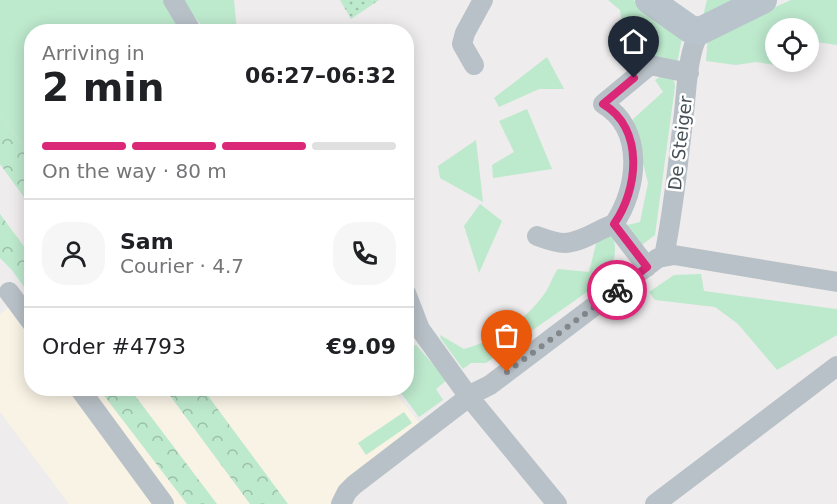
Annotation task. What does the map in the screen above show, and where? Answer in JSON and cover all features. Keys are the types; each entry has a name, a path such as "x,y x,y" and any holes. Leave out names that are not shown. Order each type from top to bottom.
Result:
{"street":[{"path":"173,0 187,24"},
{"path":"474,65 462,44 465,33 483,0"},
{"path":"649,0 690,29 700,31 763,0"},
{"name":"De Steiger","path":"664,256 672,219 688,74 694,41 700,31"},
{"path":"537,236 563,243 584,239 599,229 614,224 627,202 634,164 628,135 620,118 603,104 650,65 688,74"},
{"path":"614,224 647,267"},
{"path":"341,504 347,492 354,485 469,397 490,386 664,256 674,255 837,282"},
{"path":"9,292 24,312"},
{"path":"414,331 557,504"},
{"path":"656,504 837,366"},
{"path":"86,396 164,504"}],"shaded area":[{"path":"24,296 24,396 398,396 421,425 330,504 69,504 0,412 0,314"}],"green space":[{"path":"0,0 163,0 178,24 24,24 24,148 0,115"},
{"path":"181,0 234,0 236,24 200,24"},
{"path":"340,0 379,0 351,19"},
{"path":"608,0 633,0 682,38 677,64 651,62 650,49 626,52 620,10"},
{"path":"707,0 741,0 702,20"},
{"path":"791,0 837,0 837,45 819,42 819,18 765,18 765,63 756,62 736,65 706,61 708,37"},
{"path":"547,57 564,89 539,89 499,107 494,98"},
{"path":"664,74 673,77 675,86 655,235 639,247 624,226 640,222 648,183 632,120 663,92 655,80"},
{"path":"527,109 552,169 493,178 492,165 514,152 499,121"},
{"path":"0,115 24,148 24,197 0,164"},
{"path":"476,140 483,202 440,178 438,166"},
{"path":"480,204 502,221 479,273 464,226"},
{"path":"0,214 24,247 24,287 0,258"},
{"path":"604,233 613,237 615,254 604,280 486,363 471,363 463,369 440,335 464,349 500,334 521,319 540,300 558,269 589,272 598,236"},
{"path":"701,274 704,291 837,308 837,335 777,370 738,324 715,307 655,300 649,292 674,275"},
{"path":"414,345 447,380 436,389 443,400 419,417 403,396 414,396"},
{"path":"104,396 135,396 217,504 187,504"},
{"path":"170,396 208,396 288,504 250,504"},
{"path":"404,412 412,423 366,455 358,443"}],"way so far":[{"path":"507,372 617,290"}],"route":[{"path":"617,290 647,267 614,224 622,213 631,188 634,172 633,155 628,135 620,118 603,104 634,78"}]}
